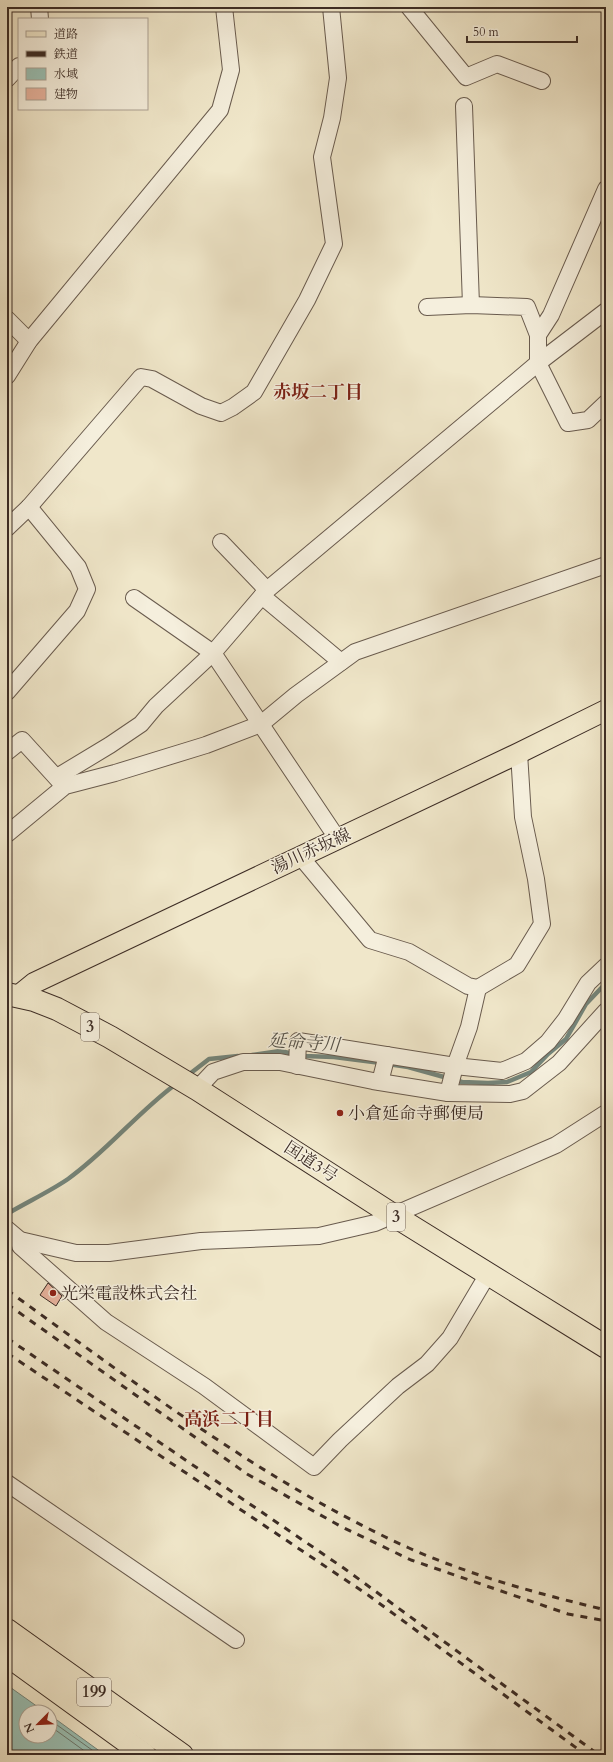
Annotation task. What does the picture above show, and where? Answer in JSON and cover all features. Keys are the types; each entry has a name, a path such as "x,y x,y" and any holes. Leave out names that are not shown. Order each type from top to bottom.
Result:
{"highway":[{"name":"国道3号","path":"13,995 57,1009 110,1037 193,1086 393,1215 606,1347"},
{"name":"199","path":"7,1630 182,1755"},
{"name":"199","path":"7,1654 145,1755"}],"main road":[{"name":"湯川赤坂線","path":"13,995 34,983 337,838 520,753 606,710"}],"street":[{"path":"39,7 40,18"},
{"path":"7,376 29,341 220,110 231,70 224,7"},
{"path":"7,528 29,507 141,377 152,379 201,406 221,413 233,408 254,392 307,300 334,244 322,157 332,118 338,78 331,7"},
{"path":"409,7 466,77 497,64 542,81"},
{"path":"7,79 18,67"},
{"path":"464,106 471,305"},
{"path":"538,336 551,315 606,189"},
{"path":"427,307 471,305 527,307 538,336 538,363 568,423 588,420 606,403"},
{"path":"8,832 61,782 141,724 156,706 213,653 265,593 538,363 606,311"},
{"path":"7,319 29,341"},
{"path":"7,692 77,611 87,588 78,567 29,507"},
{"path":"221,542 265,593 341,662"},
{"path":"61,782 115,773 206,745 261,724 296,695 355,652 606,565"},
{"path":"134,598 213,653 337,838"},
{"path":"7,752 22,740 61,782"},
{"path":"300,856 370,940 409,952 468,986 478,988 517,965 542,924 536,879 523,817 520,753"},
{"path":"297,1066 298,1041 455,1066 502,1071 526,1061 548,1042 566,1019 588,983 606,966"},
{"path":"448,1093 455,1066 469,1027 478,988"},
{"path":"193,1086 213,1072 243,1062 280,1062 380,1082 448,1093 510,1094 523,1091 559,1063 606,1010"},
{"path":"380,1082 387,1055"},
{"path":"7,1229 20,1240 76,1253 109,1253 201,1241 319,1236 375,1224 556,1145 606,1113"},
{"path":"20,1240 20,1246 106,1322 204,1386 314,1467 340,1440 398,1386 427,1364 450,1338 488,1274"},
{"path":"7,1483 236,1640"}],"water":[{"path":"7,1685 34,1704 18,1704 18,1744 58,1744 58,1721 105,1755 7,1755"}],"building":[{"name":"光栄電設株式会社","path":"48,1283 62,1296 56,1306 40,1295"}],"waterway":[{"name":"延命寺川","path":"388,1064 408,1067 462,1082 507,1082 531,1072 548,1054 566,1039 586,1004 606,983"},
{"name":"延命寺川","path":"252,1055 280,1051 303,1056 334,1057 381,1063"},
{"name":"延命寺川","path":"187,1076 209,1059 238,1056"},
{"name":"延命寺川","path":"7,1214 68,1179 96,1157 148,1107 176,1084"}],"railway":[{"path":"7,1290 152,1395 202,1429 252,1462 355,1522 409,1548 481,1576 556,1598 606,1610"},
{"path":"7,1304 247,1474 342,1527 411,1560 568,1614 606,1621"},
{"path":"7,1338 345,1569 599,1755"},
{"path":"7,1353 368,1595 586,1755"}],"place":[{"name":"小倉延命寺郵便局","path":"340,1113"},
{"name":"光栄電設株式会社","path":"53,1293"}],"district":[{"name":"赤坂二丁目","path":"318,392"},
{"name":"高浜二丁目","path":"229,1419"}]}
